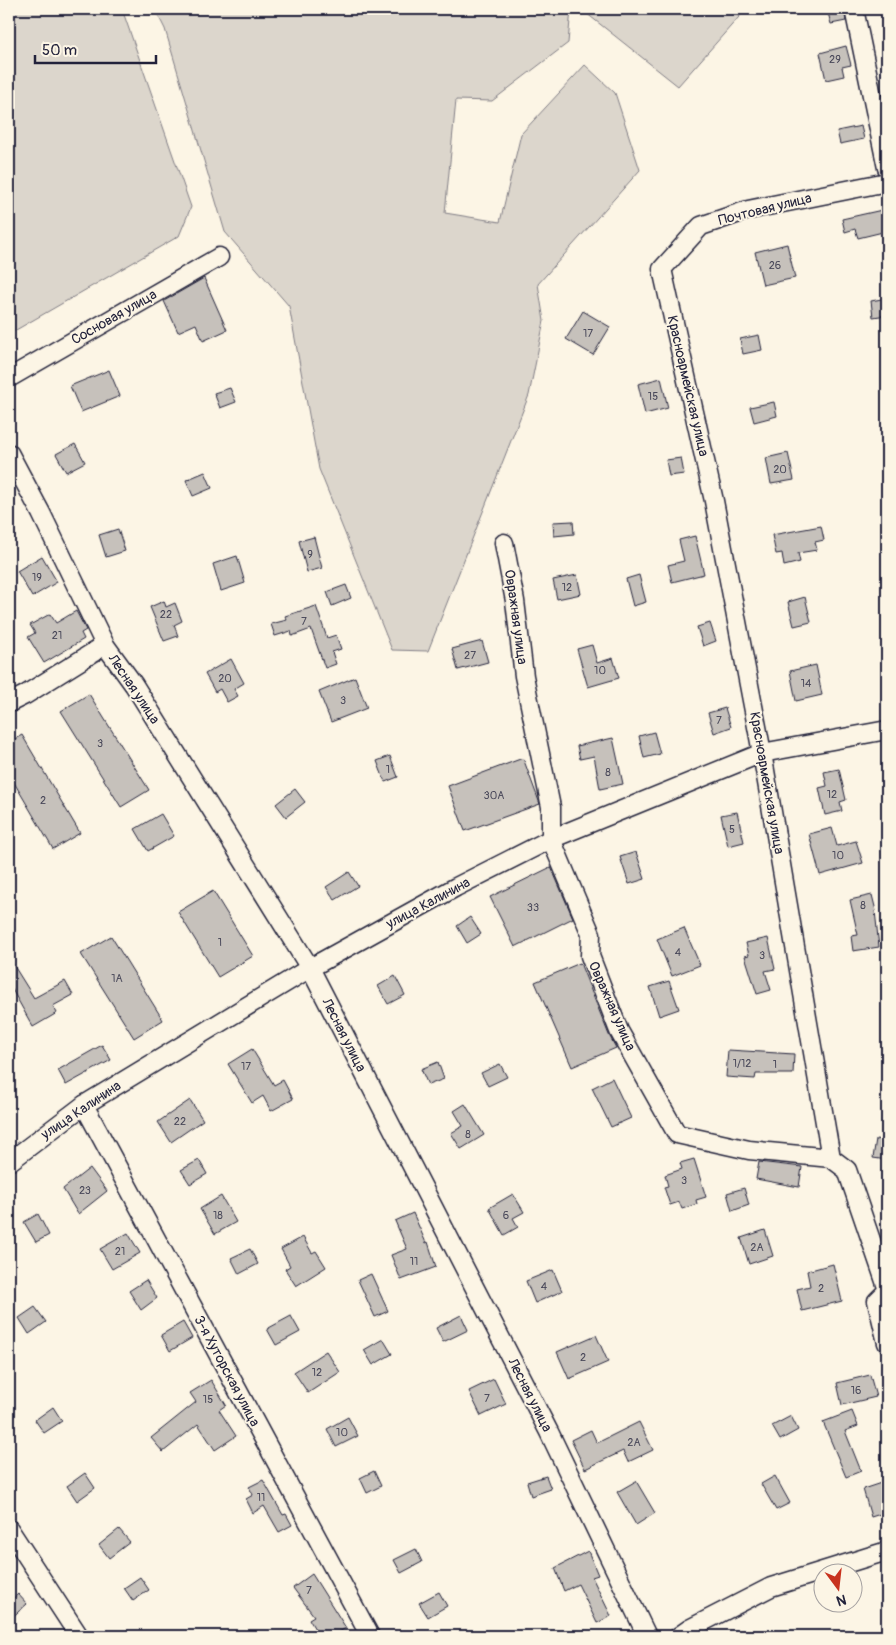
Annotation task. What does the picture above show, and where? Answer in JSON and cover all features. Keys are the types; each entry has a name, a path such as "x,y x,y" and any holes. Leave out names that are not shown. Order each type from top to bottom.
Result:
{"street":[{"path":"854,9 887,168"},
{"name":"Почтовая улица","path":"662,269 701,226 748,210 887,182"},
{"name":"Сосновая улица","path":"9,378 219,257"},
{"name":"Красноармейская улица","path":"662,269 714,501 762,753 831,1158"},
{"name":"Лесная улица","path":"9,452 41,513 104,645 134,685 310,968 549,1432 647,1636"},
{"name":"Овражная улица","path":"504,543 515,601 524,676 551,807 551,839 591,934 590,956 619,1031 677,1134 749,1150 831,1158"},
{"path":"9,703 25,696 104,645"},
{"name":"улица Калинина","path":"9,1162 84,1105 310,968 456,887 551,839 762,753 887,730"},
{"name":"3-я Хуторская улица","path":"84,1105 370,1636"},
{"path":"831,1158 847,1170 887,1287"},
{"path":"887,1291 877,1301 887,1343"},
{"path":"9,1529 79,1636"},
{"path":"680,1636 689,1629 771,1586 887,1551"}],"shaded area":[{"path":"9,9 122,9 191,207 179,236 9,334"},
{"path":"155,9 571,9 568,43 492,101 456,100 445,213 500,222 521,134 585,65 615,93 640,170 538,284 544,321 529,395 428,651 392,650 319,469 289,306 225,232 165,29"},
{"path":"581,9 746,9 678,86"}],"building":[{"path":"827,9 844,9 846,21 831,24"},
{"path":"846,46 851,65 842,67 844,76 826,80 820,53"},
{"path":"861,126 864,139 840,144 837,131"},
{"path":"882,210 887,231 858,238 855,229 845,232 842,219"},
{"path":"787,244 795,278 763,285 755,252"},
{"path":"204,278 227,330 203,341 196,324 178,332 164,301"},
{"path":"887,298 887,315 873,317 871,301"},
{"path":"583,311 610,327 593,355 566,339"},
{"path":"759,335 762,350 743,354 740,339"},
{"path":"109,370 120,396 81,412 70,386"},
{"path":"661,378 668,408 645,414 638,384"},
{"path":"230,388 236,402 220,408 214,393"},
{"path":"774,402 777,416 754,422 750,407"},
{"path":"75,444 85,462 66,472 56,454"},
{"path":"788,453 794,480 771,484 766,458"},
{"path":"681,458 684,474 669,476 666,460"},
{"path":"205,472 212,488 193,496 186,480"},
{"path":"573,521 574,534 554,536 553,522"},
{"path":"821,526 824,540 815,542 817,550 798,553 800,562 784,566 782,553 776,554 772,535"},
{"path":"118,529 125,551 106,557 99,535"},
{"path":"695,536 704,574 672,582 668,565 684,561 679,540"},
{"path":"314,537 322,568 307,572 299,541"},
{"path":"42,556 57,582 32,597 17,571"},
{"path":"237,556 245,583 221,591 213,564"},
{"path":"577,575 581,594 557,599 553,580"},
{"path":"639,575 646,602 633,606 626,579"},
{"path":"346,585 351,598 332,606 327,592"},
{"path":"805,597 811,622 794,626 788,602"},
{"path":"164,601 166,607 175,603 182,621 174,625 178,636 164,641 150,607"},
{"path":"316,606 327,638 336,635 341,649 332,652 336,664 325,668 311,629 292,636 291,631 275,636 271,624 287,620 285,616"},
{"path":"76,611 86,630 81,633 84,639 44,663 28,637 35,633 30,625 50,614 56,623"},
{"path":"710,623 716,641 703,646 697,627"},
{"path":"482,641 488,662 458,670 452,649"},
{"path":"592,645 597,663 613,658 619,678 588,687 577,649"},
{"path":"231,659 244,683 234,689 238,696 227,702 220,689 215,692 205,674"},
{"path":"816,665 822,695 796,701 790,671"},
{"path":"355,677 367,708 331,722 319,692"},
{"path":"89,694 149,790 121,807 61,711"},
{"path":"725,708 731,727 714,733 708,713"},
{"path":"654,732 660,754 644,758 639,736"},
{"path":"22,735 80,833 53,849 9,774 9,742"},
{"path":"613,738 623,784 600,789 594,756 580,759 577,746"},
{"path":"390,756 398,777 385,782 377,761"},
{"path":"523,758 540,804 465,831 448,786"},
{"path":"839,769 846,800 840,802 842,811 825,815 819,788 827,786 824,772"},
{"path":"295,789 305,802 286,817 276,804"},
{"path":"737,812 744,842 728,846 721,815"},
{"path":"161,814 174,836 148,851 135,829"},
{"path":"832,828 837,846 856,841 863,863 820,875 809,834"},
{"path":"636,852 645,879 629,884 620,857"},
{"path":"551,867 573,918 515,947 490,897"},
{"path":"349,872 358,886 335,900 326,887"},
{"path":"213,891 253,956 218,977 178,912"},
{"path":"872,895 876,911 879,947 853,951 851,936 858,935 850,900"},
{"path":"470,917 481,934 467,943 457,926"},
{"path":"684,928 700,965 672,976 657,939"},
{"path":"111,936 163,1020 134,1038 81,954"},
{"path":"768,938 775,969 765,971 771,990 757,994 745,956 749,955 746,943"},
{"path":"9,958 34,998 65,981 73,995 53,1006 57,1013 33,1027 9,984"},
{"path":"580,963 616,1048 572,1067 535,982"},
{"path":"395,976 405,995 388,1004 378,986"},
{"path":"669,981 679,1009 659,1016 650,987"},
{"path":"102,1045 111,1060 66,1085 58,1070"},
{"path":"252,1049 274,1085 283,1080 293,1099 271,1111 263,1096 252,1103 228,1064"},
{"path":"728,1050 794,1054 793,1074 756,1074 755,1079 726,1077"},
{"path":"438,1062 444,1079 428,1085 421,1069"},
{"path":"500,1064 507,1077 488,1086 481,1073"},
{"path":"612,1078 631,1118 611,1127 592,1088"},
{"path":"190,1100 203,1120 171,1142 158,1122"},
{"path":"465,1104 484,1135 461,1149 451,1133 463,1126 454,1111"},
{"path":"876,1139 887,1141 887,1160 873,1158"},
{"path":"694,1159 706,1197 696,1200 697,1204 682,1209 679,1202 670,1205 664,1187 668,1186 665,1175 682,1169 680,1163"},
{"path":"199,1160 207,1174 190,1184 181,1170"},
{"path":"759,1162 802,1167 799,1187 756,1179"},
{"path":"90,1168 107,1191 78,1214 63,1189"},
{"path":"744,1188 749,1205 732,1211 727,1193"},
{"path":"513,1194 524,1212 513,1218 518,1227 504,1235 489,1208"},
{"path":"221,1196 236,1222 215,1234 200,1209"},
{"path":"413,1213 426,1243 428,1242 436,1267 401,1280 391,1255 407,1249 395,1221"},
{"path":"38,1214 49,1235 36,1242 24,1222"},
{"path":"765,1230 773,1256 749,1264 741,1238"},
{"path":"128,1233 140,1253 112,1269 100,1249"},
{"path":"303,1237 312,1253 316,1251 326,1267 296,1286 285,1269 290,1266 281,1249"},
{"path":"250,1249 258,1264 239,1274 231,1258"},
{"path":"833,1264 842,1301 802,1311 797,1289 810,1286 807,1271"},
{"path":"553,1270 562,1291 535,1303 526,1281"},
{"path":"371,1274 388,1311 375,1317 358,1280"},
{"path":"146,1280 157,1298 141,1310 129,1291"},
{"path":"35,1307 46,1322 29,1334 19,1318"},
{"path":"461,1315 468,1330 443,1342 436,1328"},
{"path":"291,1316 300,1332 276,1345 267,1329"},
{"path":"183,1322 192,1338 170,1351 161,1335"},
{"path":"596,1335 608,1362 569,1379 557,1352"},
{"path":"383,1339 392,1354 373,1365 364,1350"},
{"path":"326,1351 340,1372 308,1393 294,1372"},
{"path":"870,1375 876,1397 842,1405 837,1383"},
{"path":"494,1379 506,1404 481,1416 469,1391"},
{"path":"211,1380 226,1405 219,1410 236,1436 215,1450 198,1424 163,1452 151,1438 196,1402 190,1393"},
{"path":"53,1407 62,1421 44,1433 35,1420"},
{"path":"852,1411 858,1426 845,1431 861,1471 846,1477 823,1422"},
{"path":"791,1416 798,1430 780,1440 772,1426"},
{"path":"348,1417 358,1436 336,1447 327,1429"},
{"path":"639,1422 653,1450 628,1462 623,1451 585,1469 571,1440 591,1430 597,1443"},
{"path":"374,1471 381,1486 367,1493 360,1478"},
{"path":"85,1473 95,1488 77,1501 67,1486"},
{"path":"546,1476 551,1489 531,1496 527,1482"},
{"path":"775,1476 790,1503 776,1510 761,1484"},
{"path":"263,1480 283,1515 286,1514 292,1525 279,1532 264,1506 253,1513 246,1499 253,1495 249,1487"},
{"path":"636,1481 655,1513 636,1525 617,1492"},
{"path":"887,1481 887,1512 871,1517 863,1489"},
{"path":"119,1529 130,1542 109,1558 99,1545"},
{"path":"416,1549 422,1562 401,1573 394,1560"},
{"path":"588,1551 598,1575 592,1577 611,1616 597,1623 578,1584 564,1591 555,1568"},
{"path":"312,1574 346,1628 332,1636 319,1636 309,1619 314,1616 293,1588"},
{"path":"140,1577 149,1590 133,1601 124,1588"},
{"path":"439,1592 447,1606 428,1617 419,1603"},
{"path":"18,1594 27,1604 9,1620 9,1602"}]}
